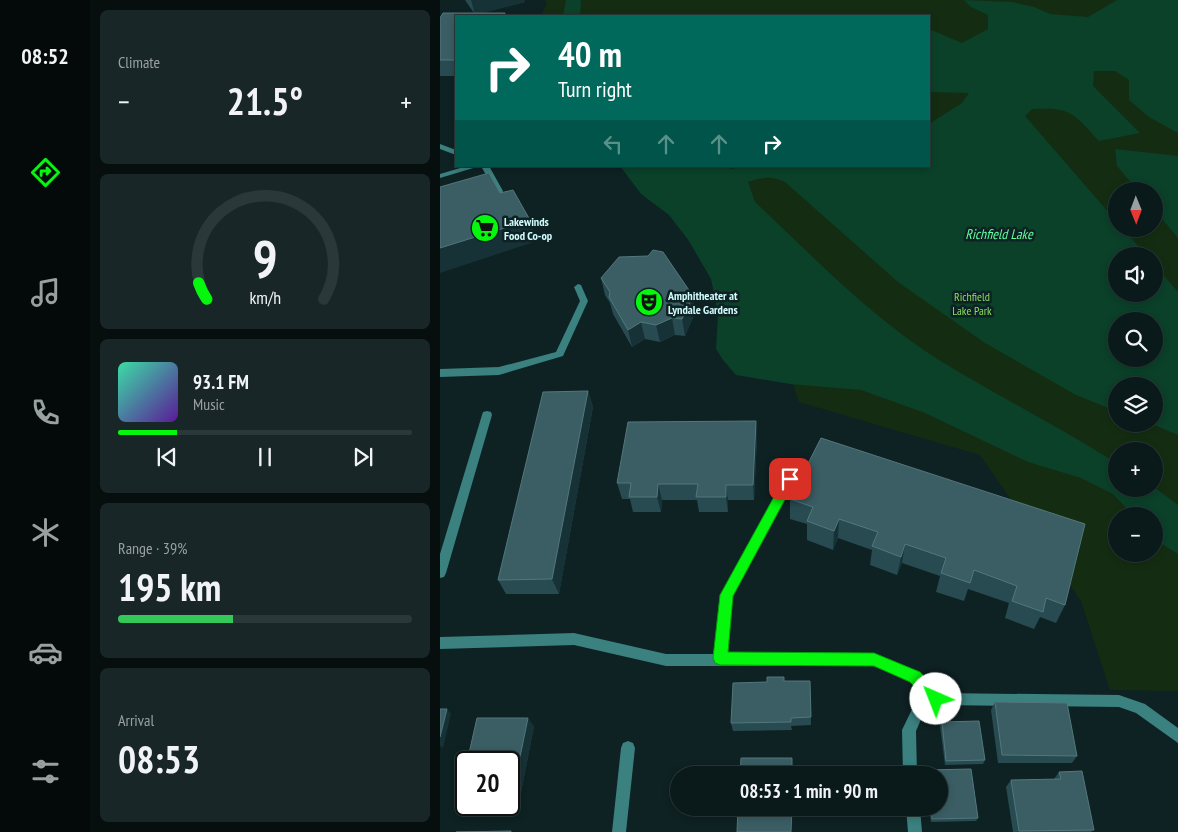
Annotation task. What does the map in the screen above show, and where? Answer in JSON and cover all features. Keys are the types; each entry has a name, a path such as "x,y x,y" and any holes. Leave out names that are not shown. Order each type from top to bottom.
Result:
{"street":[{"path":"440,146 455,154"},
{"path":"440,176 472,167"},
{"path":"486,167 499,191"},
{"path":"440,373 499,371 560,354 584,301 578,287"},
{"path":"440,573 487,415"},
{"path":"720,658 727,595 790,479"},
{"path":"440,643 574,639 666,660 720,658 874,660 915,677 936,699"},
{"path":"910,766 908,730 921,705 936,699 1119,701 1140,708 1178,736"},
{"path":"619,832 628,748"},
{"path":"914,816 915,832"}],"green space":[{"name":"Richfield Lake","path":"545,0 1178,0 1178,691 1110,690 1081,601 980,455 799,402 723,174 701,167 930,167 930,15 541,15 547,3"}],"water":[{"path":"566,0 581,0 580,15 563,15"},
{"name":"Richfield Lake","path":"964,0 1012,2 1034,7 1050,14 1088,17 1117,0 1178,0 1178,133 1149,117 1129,100 1129,80 1115,71 1094,71 1093,86 1140,133 1099,141 1077,118 1064,111 1032,109 1025,116 1108,212 1108,238 1131,238 1139,247 1108,247 1108,302 1163,302 1163,274 1178,292 1178,435 1163,429 1163,377 1108,377 1108,408 1076,395 985,343 898,282 785,182 767,178 748,182 755,202 843,286 889,325 939,360 1108,458 1108,492 1081,478 1028,462 925,413 861,390 790,384 736,375 716,349 718,314 711,279 689,241 669,215 641,194 621,167 724,167 732,169 737,167 930,167 930,123 962,103 969,93 930,92 930,29 962,43 988,29 988,15 971,7"},
{"path":"1115,149 1178,156 1178,238 1163,220 1163,182 1130,182 1117,166"},
{"name":"Richfield Lake","path":"1163,494 1178,505 1178,554 1163,545 1163,507 1125,507 1116,497 1163,497"}],"building":[{"path":"443,13 505,13 504,15 455,15 455,60 440,60 440,18"},
{"path":"489,173 500,193 513,190 530,220 440,248 440,187"},
{"name":"Amphitheater at Lyndale Gardens","path":"653,250 663,252 693,296 682,319 672,318 656,325 641,322 628,330 609,297 610,292 601,278 619,257 648,256"},
{"path":"588,391 552,579 498,580 543,392"},
{"path":"756,421 753,485 726,485 726,497 696,497 698,484 658,484 657,497 629,497 631,483 617,483 628,422"},
{"path":"821,438 1085,524 1065,605 1046,598 1043,612 1012,601 1017,586 974,570 970,583 941,573 946,558 905,544 901,557 872,546 878,532 839,519 834,531 807,521 813,507 790,499"},
{"path":"767,677 784,677 784,681 810,681 811,717 791,718 791,722 731,723 733,683 767,682"},
{"path":"995,702 1067,703 1077,756 1002,755"},
{"path":"440,709 447,709 440,737"},
{"path":"477,718 528,718 520,757 520,751 470,751"},
{"path":"979,721 985,760 946,761 942,722"},
{"path":"741,758 792,758 792,766 741,766"},
{"path":"971,769 978,818 932,819 932,816 948,816 948,770"},
{"path":"1082,771 1094,830 1019,831 1011,780 1061,779 1059,772"},
{"path":"738,816 792,816 791,832 737,832"},
{"path":"511,831 511,832 456,832"}],"place":[{"name":"Lakewinds Food Co-op","path":"485,228"},
{"name":"Amphitheater at Lyndale Gardens","path":"649,302"}],"route":[{"path":"790,479 727,595 720,658 874,660 915,677 936,699"}],"park label":[{"name":"Richfield Lake Park","path":"972,303"}]}
